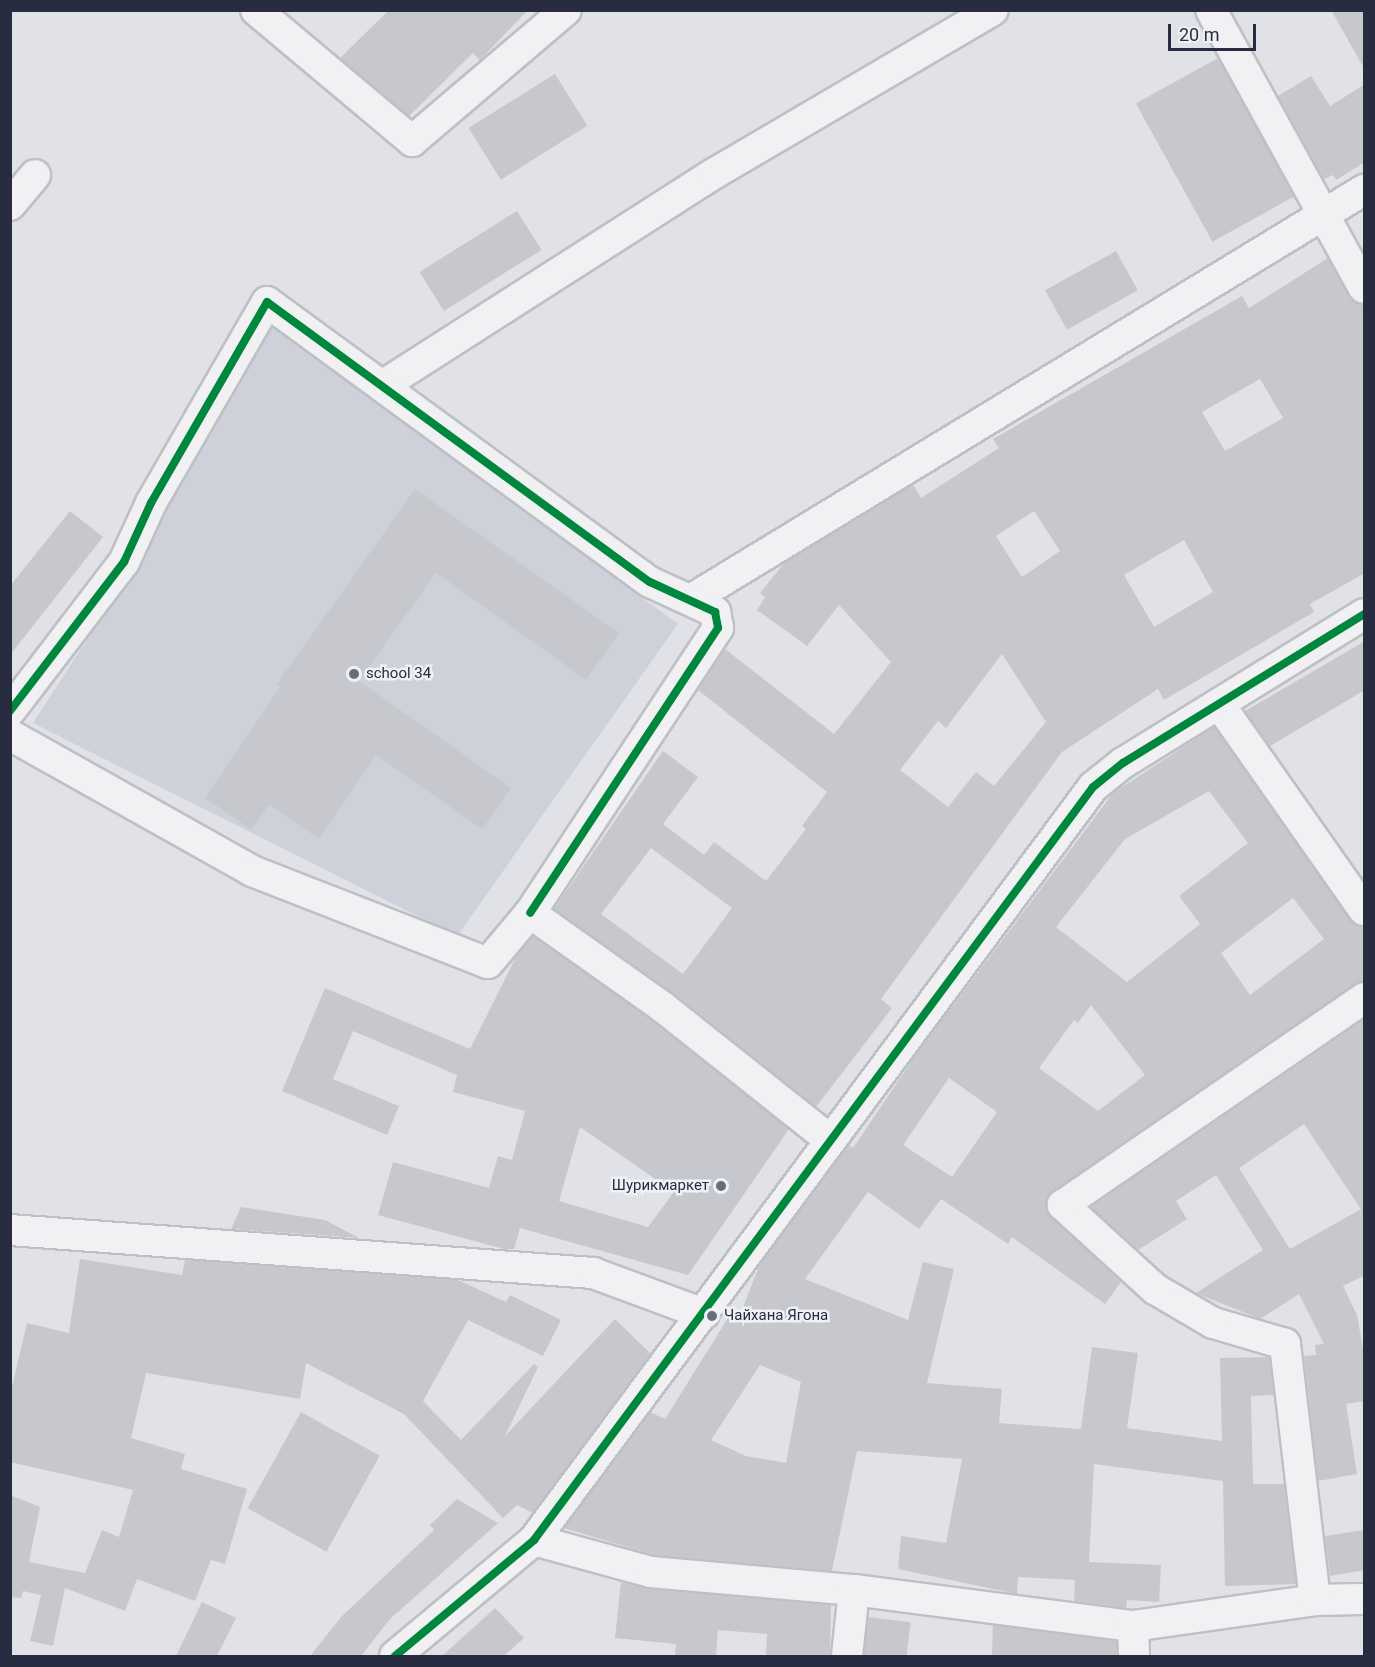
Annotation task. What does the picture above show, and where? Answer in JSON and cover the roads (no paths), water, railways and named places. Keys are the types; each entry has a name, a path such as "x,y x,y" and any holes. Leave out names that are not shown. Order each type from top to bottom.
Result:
{"street":[{"path":"256,10 412,141 566,10"},
{"path":"385,384 715,173 993,10"},
{"path":"1211,10 1365,288"},
{"path":"10,205 35,175"},
{"path":"692,599 1322,214 1365,190"},
{"path":"10,711 124,562 162,483 267,302 385,384 650,582 692,599 715,612 718,628 530,913 488,963 252,871 10,735"},
{"path":"395,1656 534,1540 704,1314 1064,819 1123,763 1365,614"},
{"path":"1219,704 1365,910"},
{"path":"530,913 664,1008 830,1140"},
{"path":"1315,1600 1285,1344 1213,1323 1155,1289 1063,1205 1365,998"},
{"path":"10,1230 593,1273 704,1314"},
{"path":"534,1540 651,1572 854,1590 1133,1626 1315,1600 1365,1599"},
{"path":"847,1656 854,1590"},
{"path":"1133,1626 1134,1656"}],"place":[{"name":"school 34","path":"354,674"},
{"name":"Шурикмаркет","path":"721,1186"},
{"name":"Чайхана Ягона","path":"712,1316"}]}
